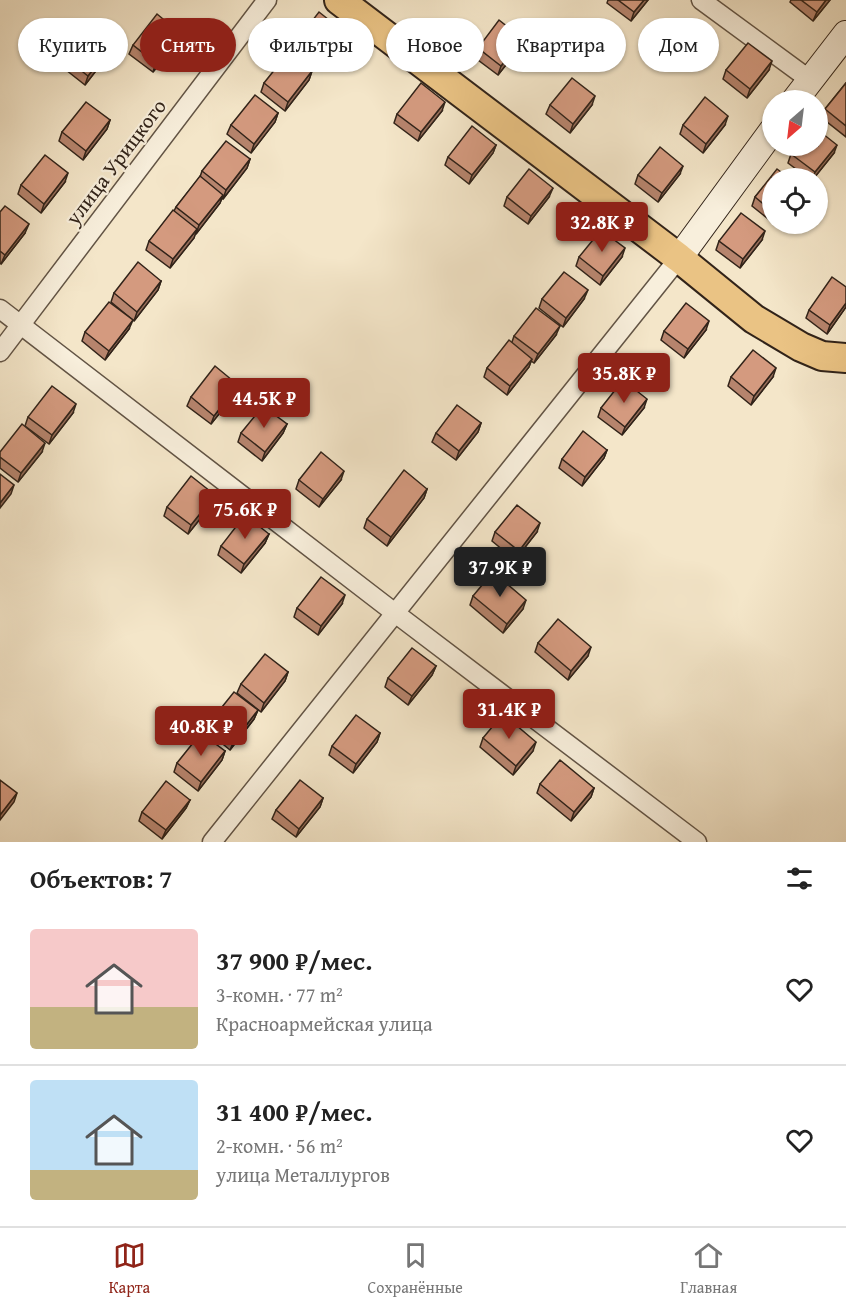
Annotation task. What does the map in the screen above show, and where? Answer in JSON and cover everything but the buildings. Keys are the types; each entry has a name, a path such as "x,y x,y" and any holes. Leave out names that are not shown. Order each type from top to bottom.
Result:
{"main road":[{"path":"339,0 679,258 754,319 801,347 822,356 846,358"}],"street":[{"name":"улица Урицкого","path":"0,352 267,0"},
{"path":"701,0 810,80"},
{"path":"802,90 846,34"},
{"path":"212,842 679,258 762,145"},
{"path":"0,309 394,613 696,842"}]}
